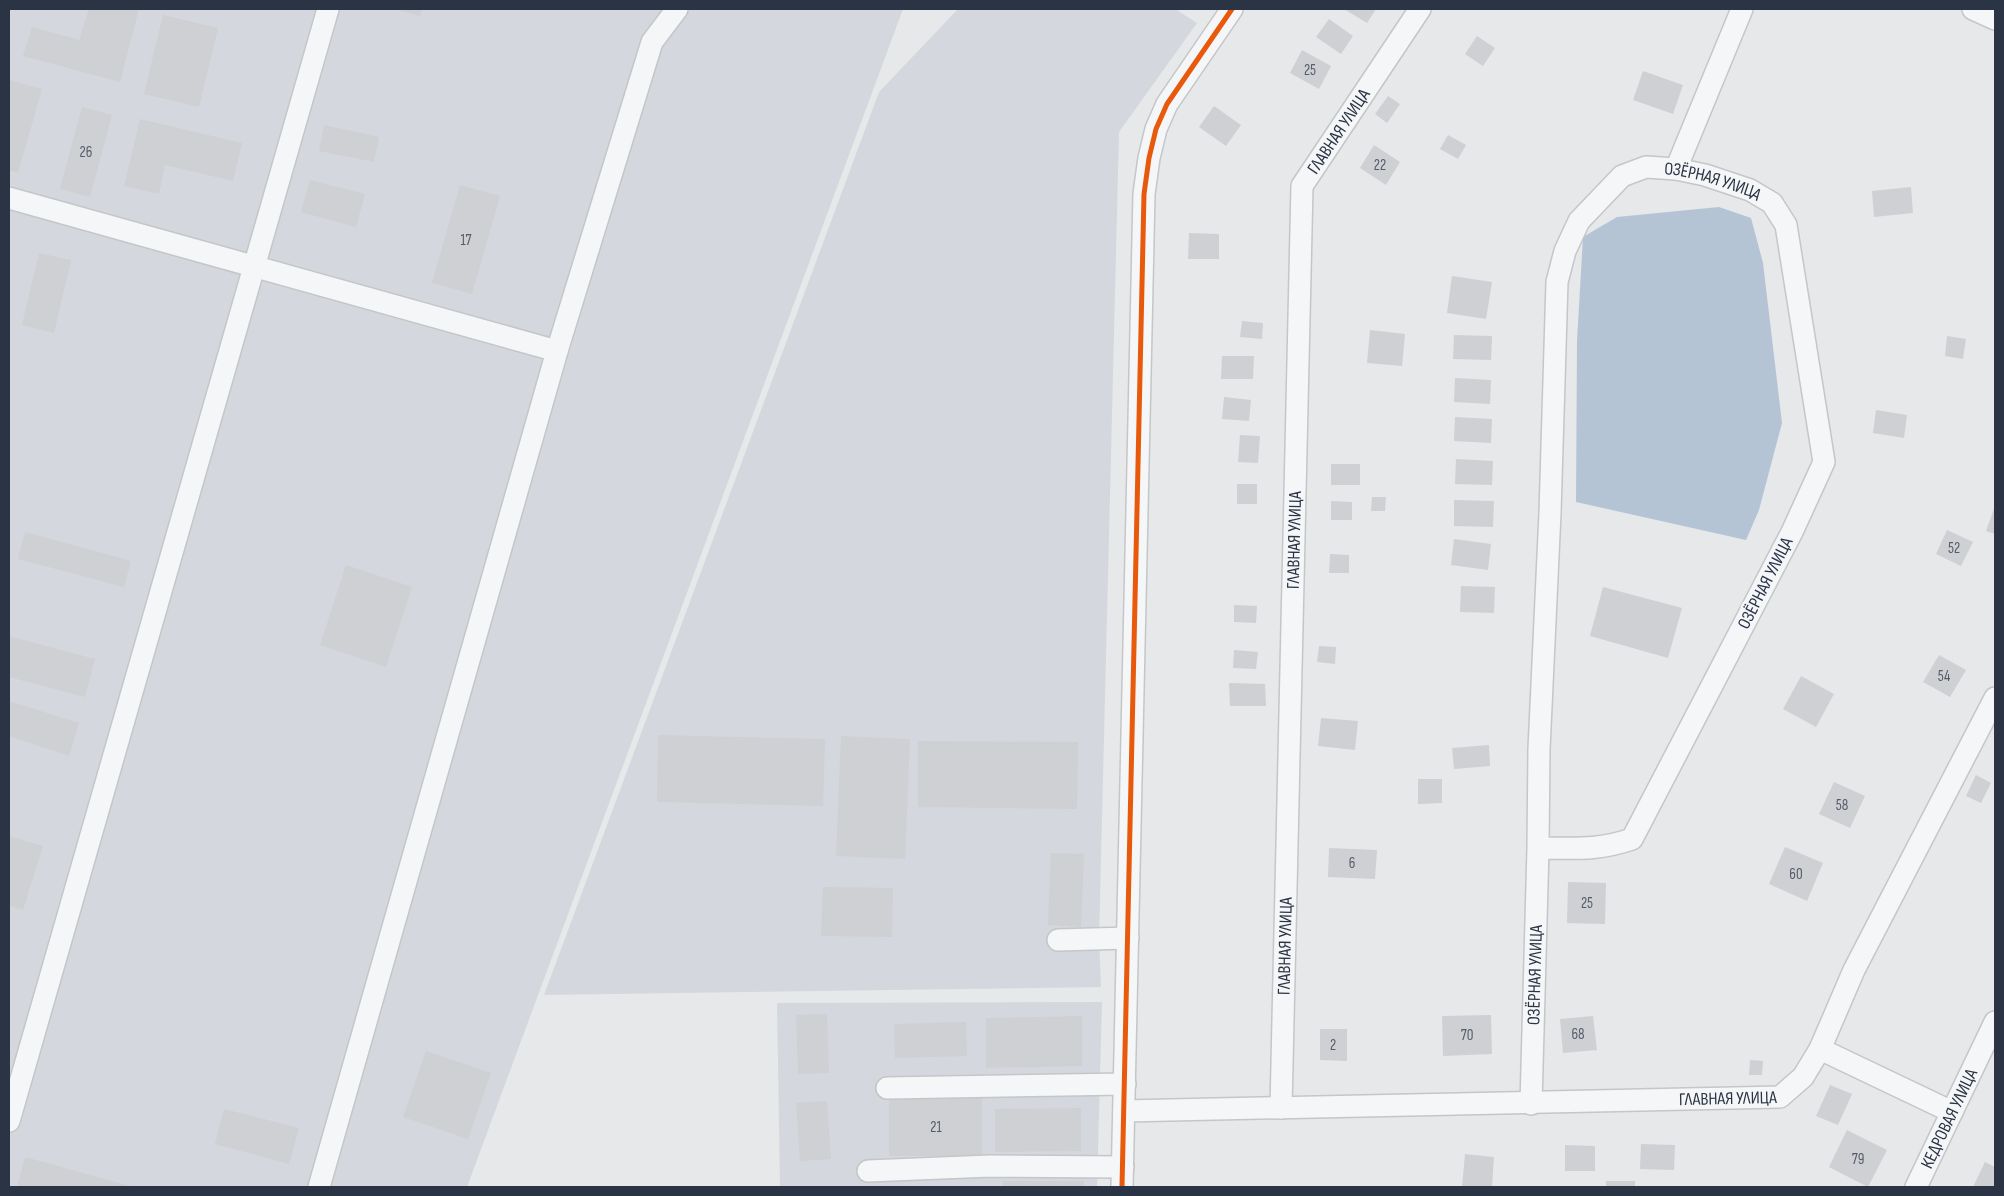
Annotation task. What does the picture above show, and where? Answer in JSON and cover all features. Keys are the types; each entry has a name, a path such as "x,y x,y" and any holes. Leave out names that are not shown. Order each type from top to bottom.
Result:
{"street":[{"path":"9,1121 328,9"},
{"path":"318,1187 557,351 652,42 677,9"},
{"path":"868,1171 990,1166 1123,1177 1146,185 1149,158 1156,129 1167,104 1232,9"},
{"name":"ГЛАВНАЯ УЛИЦА","path":"1280,1108 1302,186 1420,9"},
{"path":"1676,169 1742,9"},
{"path":"1972,9 1995,18"},
{"name":"ОЗЁРНАЯ УЛИЦА","path":"1531,1104 1539,749 1550,513 1557,282 1565,251 1580,221 1622,176 1646,167 1676,169 1705,175 1750,190 1772,203 1786,225 1824,462 1792,532 1632,839 1594,849 1538,848"},
{"path":"9,198 557,351"},
{"name":"ГЛАВНАЯ УЛИЦА","path":"1124,1111 1531,1104 1780,1097 1803,1077 1820,1049 1854,970 1995,698"},
{"path":"1058,940 1128,938"},
{"name":"КЕДРОВАЯ УЛИЦА","path":"1916,1187 1995,1022"},
{"path":"1820,1049 1952,1112"},
{"path":"887,1088 1125,1084"}],"shaded area":[{"path":"9,9 903,9 467,1187 9,1187"},
{"path":"958,9 1175,9 1197,23 1119,132 1099,939 1101,987 544,995 879,92"},
{"path":"1102,1002 1097,1187 780,1187 777,1003"}],"water":[{"path":"1719,207 1751,218 1763,263 1782,423 1759,510 1746,540 1576,502 1577,341 1583,237 1617,217"}],"building":[{"path":"89,9 139,9 120,82 23,56 32,27 79,40"},
{"path":"395,9 422,9 420,16"},
{"path":"1344,9 1376,9 1367,23"},
{"path":"163,15 218,28 199,107 144,94"},
{"path":"1329,19 1353,36 1341,54 1316,37"},
{"path":"1477,36 1495,48 1483,66 1465,54"},
{"path":"1302,50 1331,66 1319,89 1290,73"},
{"path":"1643,71 1683,85 1673,114 1633,100"},
{"path":"10,80 42,89 18,173 9,170"},
{"path":"1388,96 1400,104 1387,123 1375,114"},
{"path":"1214,106 1241,125 1226,146 1199,127"},
{"path":"82,107 112,115 90,197 60,189"},
{"path":"140,119 242,143 233,181 165,165 159,194 124,186"},
{"path":"324,125 379,137 374,162 319,151"},
{"path":"1448,135 1466,145 1458,159 1440,149"},
{"path":"1374,145 1400,162 1386,185 1360,168"},
{"path":"310,180 365,194 356,227 301,212"},
{"path":"460,185 500,196 472,294 432,283"},
{"path":"1911,187 1913,213 1874,217 1872,191"},
{"path":"1189,233 1219,234 1219,259 1188,259"},
{"path":"39,253 71,260 54,333 22,325"},
{"path":"1452,276 1492,282 1486,319 1447,313"},
{"path":"1242,321 1263,323 1262,339 1240,337"},
{"path":"1370,330 1405,334 1402,366 1367,363"},
{"path":"1454,335 1492,336 1491,360 1453,359"},
{"path":"1947,336 1966,339 1963,359 1945,356"},
{"path":"1222,356 1254,356 1253,379 1221,379"},
{"path":"1455,378 1491,380 1490,404 1454,402"},
{"path":"1224,397 1251,400 1249,421 1222,419"},
{"path":"1876,410 1907,415 1904,438 1873,433"},
{"path":"1455,417 1492,419 1491,443 1454,441"},
{"path":"1240,435 1260,436 1258,463 1238,462"},
{"path":"1456,459 1493,461 1492,485 1455,484"},
{"path":"1331,464 1360,464 1360,485 1331,485"},
{"path":"1237,484 1257,484 1257,504 1237,504"},
{"path":"1372,497 1386,497 1385,511 1371,511"},
{"path":"1454,500 1494,501 1493,527 1454,526"},
{"path":"1331,501 1352,502 1352,520 1331,520"},
{"path":"1995,506 1995,534 1986,531"},
{"path":"1947,530 1973,542 1961,566 1936,554"},
{"path":"25,532 131,561 124,587 18,559"},
{"path":"1454,539 1491,544 1488,570 1451,565"},
{"path":"1330,554 1349,555 1349,573 1329,573"},
{"path":"346,565 412,587 386,667 320,645"},
{"path":"1461,586 1495,587 1494,613 1460,612"},
{"path":"1603,587 1682,608 1668,658 1590,636"},
{"path":"1234,605 1257,606 1256,623 1234,622"},
{"path":"9,636 95,659 85,697 9,677"},
{"path":"1319,646 1336,647 1335,664 1317,662"},
{"path":"1234,650 1258,652 1256,669 1233,668"},
{"path":"1939,655 1966,670 1950,697 1923,682"},
{"path":"1801,676 1834,694 1816,727 1783,709"},
{"path":"1229,683 1265,684 1266,706 1230,706"},
{"path":"9,701 79,723 69,756 9,736"},
{"path":"1321,718 1358,721 1355,750 1318,746"},
{"path":"658,735 825,739 823,806 657,802"},
{"path":"841,736 910,739 905,859 836,856"},
{"path":"918,741 1078,742 1077,809 918,807"},
{"path":"1489,745 1490,766 1454,769 1452,748"},
{"path":"1976,775 1991,783 1981,803 1966,796"},
{"path":"1418,779 1442,779 1442,803 1418,804"},
{"path":"1834,782 1865,796 1850,828 1819,814"},
{"path":"9,836 43,846 23,910 9,906"},
{"path":"1785,847 1823,863 1807,901 1769,884"},
{"path":"1329,848 1377,850 1375,879 1328,877"},
{"path":"1051,853 1084,854 1081,927 1048,925"},
{"path":"1568,882 1606,883 1605,924 1567,923"},
{"path":"823,887 893,888 892,937 821,936"},
{"path":"827,1014 829,1073 798,1074 796,1015"},
{"path":"1491,1015 1492,1054 1443,1056 1442,1016"},
{"path":"1082,1016 1082,1066 986,1068 986,1018"},
{"path":"1593,1016 1597,1050 1563,1053 1560,1019"},
{"path":"966,1022 967,1056 895,1058 894,1024"},
{"path":"1320,1029 1347,1029 1347,1061 1320,1060"},
{"path":"426,1051 491,1073 468,1139 403,1117"},
{"path":"1750,1060 1763,1061 1762,1075 1749,1075"},
{"path":"1830,1085 1852,1094 1838,1125 1816,1116"},
{"path":"889,1098 982,1098 982,1156 889,1156"},
{"path":"827,1101 831,1159 800,1161 796,1103"},
{"path":"1081,1108 1081,1151 995,1152 995,1109"},
{"path":"224,1109 299,1128 289,1164 215,1144"},
{"path":"1847,1130 1887,1150 1868,1187 1829,1167"},
{"path":"1641,1144 1675,1145 1674,1170 1640,1169"},
{"path":"1565,1145 1595,1146 1595,1171 1565,1171"},
{"path":"1465,1154 1494,1157 1492,1187 1462,1187"},
{"path":"25,1157 134,1187 17,1187"},
{"path":"1985,1162 1995,1167 1995,1187 1973,1187"},
{"path":"1003,1181 1084,1181 1084,1187 1003,1187"},
{"path":"1606,1181 1635,1181 1635,1187 1606,1187"}],"cycle path":[{"path":"1122,1187 1144,194 1149,158 1156,129 1167,104 1232,9"}]}
